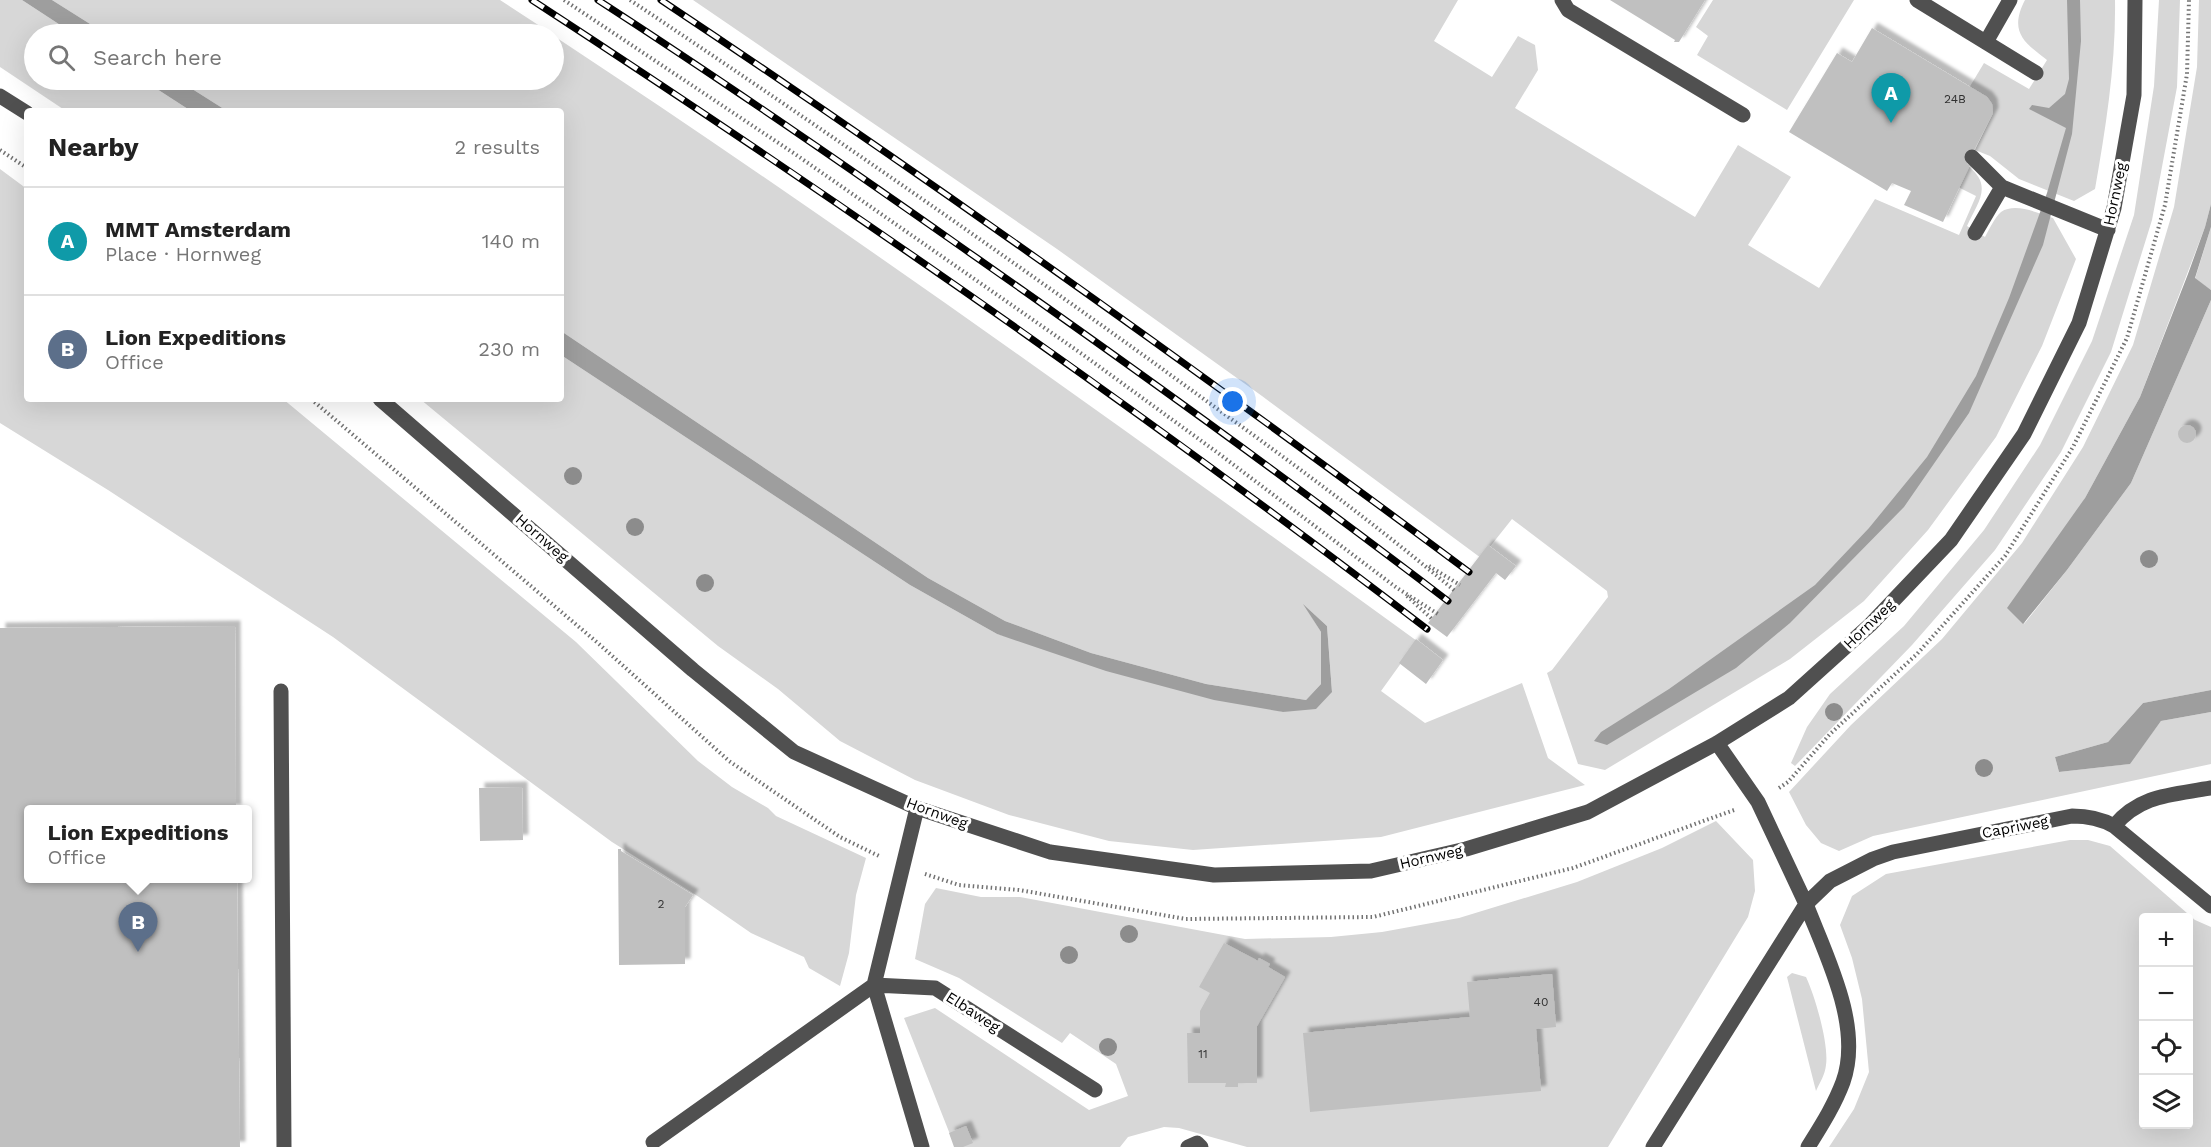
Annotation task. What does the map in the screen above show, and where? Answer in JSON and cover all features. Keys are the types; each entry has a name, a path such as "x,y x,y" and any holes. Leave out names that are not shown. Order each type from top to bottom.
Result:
{"street":[{"path":"1562,0 1568,10 1743,115"},
{"path":"1917,0 2036,73"},
{"path":"1986,42 2010,0"},
{"name":"Hornweg","path":"383,402 693,670 794,752 917,808 1050,852 1214,875 1371,871 1466,849 1588,812 1717,743 1789,698 1870,625 1951,540 2024,434 2079,323 2114,208 2134,95 2135,0"},
{"path":"0,96 24,111"},
{"path":"1972,157 2002,187 2108,230"},
{"path":"1975,233 2002,187"},
{"path":"281,691 284,1147"},
{"path":"1717,743 1758,802 1806,904 1838,986 1849,1052 1844,1080 1832,1108 1808,1147"},
{"path":"2114,826 2124,814 2140,803 2211,788"},
{"path":"917,808 874,985 922,1147"},
{"name":"Capriweg","path":"1653,1147 1806,904 1830,881 1873,859 1893,852 2072,816 2088,816 2114,826 2211,906"},
{"path":"653,1142 874,985"},
{"name":"Elbaweg","path":"874,985 935,988 1095,1090"},
{"path":"1188,1147 1197,1143 1202,1147"}],"path":[{"path":"564,0 804,160 1074,348 1397,588 1433,620"},
{"path":"630,0 815,124 1046,285 1240,425 1418,560 1455,591"},
{"path":"0,150 24,166"},
{"path":"315,402 600,644 729,761 840,837 903,868 960,885 1019,890 1186,920 1373,917 1573,868 1758,802 1788,782 1830,734 1917,654"},
{"path":"1418,560 1460,585"},
{"path":"1397,588 1438,614"}],"shaded area":[{"path":"0,0 22,0 59,24 24,24 24,83 0,67"},
{"path":"22,0 52,0 90,24 59,24"},
{"path":"52,0 500,0 537,24 90,24"},
{"path":"693,0 1458,0 1434,41 1492,77 1518,36 1535,45 1538,70 1515,108 1695,217 1738,145 1791,177 1748,245 1819,288 1875,199 1959,235 1976,196 1958,187 1968,166 1976,173 1982,188 1979,202 1967,226 1985,237 2001,212 2020,208 2034,212 2053,218 2076,259 2042,346 1996,437 1928,530 1864,601 1790,659 1605,770 1578,764 1547,673 1552,670 1608,597 1607,591 1512,519 1481,558 1262,396 1057,249"},
{"path":"1713,0 1854,0 1787,110 1697,55 1708,36 1696,27"},
{"path":"2025,0 2115,0 2110,95 2095,189 2074,201 2019,179 1990,156 1975,150 1992,114 1969,88 1984,63 2029,89 2047,60 2021,35 2018,20"},
{"path":"2067,0 2080,0 2081,41 2072,134 2043,245 1969,413 1904,507 1790,623 1736,668 1607,745 1594,741 1601,732 1669,689 1815,585 1869,528 1927,457 1976,376 2009,298 2047,193 2066,128 2029,109 2032,105 2049,108 2065,94 2069,79"},
{"path":"2159,0 2180,0 2177,87 2152,220 2111,352 2061,452 1995,550 1912,645 1795,766 1791,763 1807,727 1830,694 1904,626 1984,530 2040,445 2092,341 2134,215 2154,86"},
{"path":"2199,0 2211,0 2211,204 2205,227 2140,397 2085,498 2024,624 2131,483 2211,300 2211,690 2143,703 2108,742 2055,757 2059,772 2129,764 2161,721 2211,712 2211,764 1873,836 1839,851 1821,843 1806,825 1789,792 1851,725 1942,639 2022,543 2083,447 2133,345 2174,207 2197,67"},
{"path":"564,43 881,258 1417,641 1381,691 1425,723 1522,683 1548,758 1585,785 1381,837 1193,850 1109,841 1009,815 915,780 840,741 778,689 718,646 424,402 564,402 564,357 910,585 997,634 1283,712 1332,691 1327,626 1305,606 1321,632 1321,684 1306,700 1206,684 1091,653 1005,621 928,578 564,333 564,108 222,108 194,90 564,90"},
{"path":"34,90 158,90 186,108 62,108"},
{"path":"158,90 194,90 222,108 186,108"},
{"path":"0,169 24,187 24,402 287,402 576,642 698,761 732,787 768,808 776,816 866,858 856,895 849,953 840,986 809,968 804,957 751,933 612,842 333,637 108,490 0,423"},
{"path":"2211,204 2211,227 2195,278 2211,290 2211,300 2131,483 2067,570 2023,624 2007,608 2085,498 2140,397 2188,274"},
{"path":"2211,227 2211,290 2195,279"},
{"path":"564,333 928,578 1005,621 1091,653 1206,684 1306,700 1321,684 1321,632 1303,604 1327,626 1332,692 1316,709 1283,712 1214,700 1106,671 997,634 910,585 564,357"},
{"path":"2211,690 2211,712 2161,721 2130,764 2059,772 2055,757 2108,742 2143,703"},
{"path":"1716,821 1753,860 1755,891 1748,917 1608,1147 1247,1147 1179,1128 1164,1127 1128,1137 1120,1147 955,1147 904,1018 935,1008 1089,1110 1128,1096 1116,1064 1070,1033 1062,1043 959,978 915,959 925,904 936,888 981,897 1020,897 1245,939 1331,937 1382,932 1459,918 1577,882 1662,848"},
{"path":"2070,840 2088,840 2110,846 2187,913 2139,913 2139,1129 2193,1129 2193,918 2211,927 2211,1147 1829,1147 1854,1109 1869,1072 1862,999 1852,958 1840,925 1852,896 1886,874"},
{"path":"1792,973 1806,977 1823,1033 1826,1065 1816,1091 1787,977"}],"building":[{"path":"1610,0 1705,0 1679,42 1674,42 1675,40"},
{"path":"1872,28 1987,97 1992,104 1993,113 1967,164 1970,165 1943,222 1904,205 1911,191 1892,183 1887,191 1789,132 1837,53 1852,62"},
{"path":"2183,425 2191,425 2196,430 2194,441 2183,443 2178,438 2178,430"},
{"path":"1488,545 1516,566 1505,580 1496,573 1447,637 1428,623"},
{"path":"235,626 236,805 24,805 24,883 237,883 240,1147 0,1147 0,628"},
{"path":"1416,639 1443,660 1426,684 1399,663"},
{"path":"522,787 523,840 480,841 479,788"},
{"path":"618,849 693,895 685,907 685,964 619,965"},
{"path":"1224,943 1258,961 1259,958 1270,964 1268,967 1285,977 1257,1026 1257,1083 1238,1083 1238,1087 1225,1087 1226,1083 1188,1083 1187,1033 1200,1033 1200,1011 1210,993 1199,987"},
{"path":"1552,974 1556,1027 1536,1029 1541,1091 1310,1112 1303,1033 1470,1017 1467,982"},
{"path":"966,1126 973,1143 963,1147 954,1147 949,1133"}],"railway":[{"path":"532,0 760,151 985,306 1208,465 1427,629"},
{"path":"598,0 779,120 1019,288 1266,465 1448,601"},
{"path":"661,0 866,139 1069,281 1270,425 1469,572"}],"place":[{"name":"MMT Amsterdam","path":"1891,123"},
{"name":"Lion Expeditions","path":"138,952"}]}
